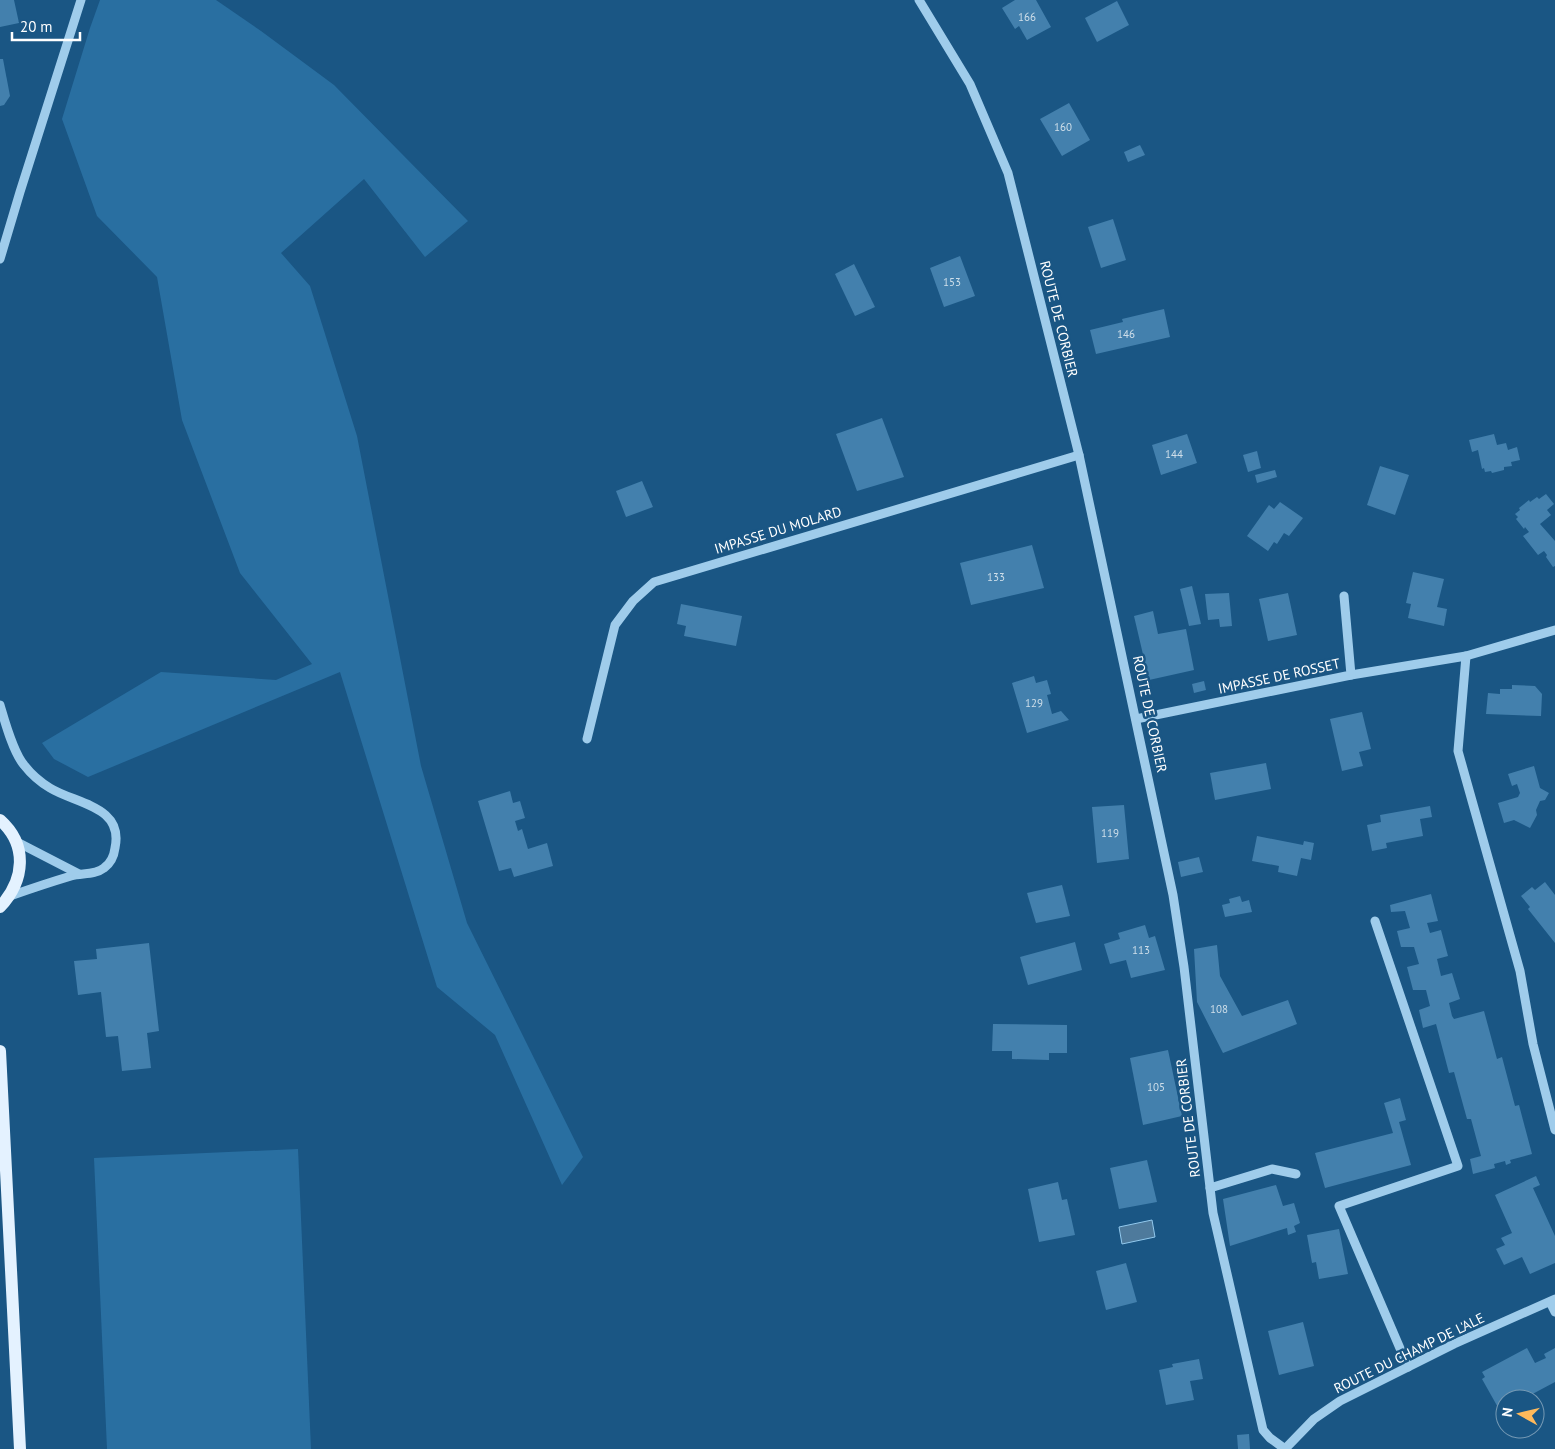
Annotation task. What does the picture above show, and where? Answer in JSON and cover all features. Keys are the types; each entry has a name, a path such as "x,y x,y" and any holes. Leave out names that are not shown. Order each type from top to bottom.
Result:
{"main road":[{"path":"0,820 9,828 17,842 20,865 17,882 10,896 0,907"},
{"path":"0,1051 20,1449"}],"street":[{"path":"0,259 81,0"},
{"name":"ROUTE DE CORBIER","path":"919,0 970,84 1008,173 1079,455 1174,895 1213,1213 1263,1430 1285,1449"},
{"name":"IMPASSE DU MOLARD","path":"587,739 615,625 633,600 654,582 1079,455"},
{"name":"IMPASSE DE ROSSET","path":"1136,719 1351,675 1344,596"},
{"path":"1351,675 1466,656 1555,630"},
{"path":"1466,656 1458,751 1520,971 1533,1044 1555,1130"},
{"path":"0,705 8,731 23,764 51,789 93,805 112,822 117,836 112,859 105,868 94,873 79,874 10,896"},
{"path":"17,842 79,874"},
{"path":"1375,920 1458,1166 1339,1206 1408,1367"},
{"path":"1210,1188 1272,1169 1296,1174"},
{"path":"1552,1300 1555,1312"},
{"name":"ROUTE DU CHAMP DE L'ALE","path":"1285,1449 1314,1419 1340,1401 1454,1344 1552,1300"}],"shaded area":[{"path":"100,0 216,0 334,85 468,221 425,257 364,179 281,253 310,286 357,436 421,766 467,923 583,1157 562,1185 495,1035 437,987 340,672 88,777 54,759 42,743 161,672 276,680 312,664 240,573 182,420 157,277 97,216 62,119"},
{"path":"298,1149 311,1449 107,1449 94,1158"},
{"path":"1152,1220 1155,1237 1122,1244 1119,1227"}],"building":[{"path":"0,0 14,0 19,23 0,27"},
{"path":"1015,0 1036,0 1051,27 1027,40 1019,26 1015,29 1002,8"},
{"path":"1117,1 1129,25 1097,42 1085,18"},
{"path":"0,59 3,59 10,96 4,105 0,106"},
{"path":"1069,103 1090,140 1062,156 1040,119"},
{"path":"1140,145 1145,155 1128,162 1124,152"},
{"path":"1113,219 1126,260 1101,268 1088,227"},
{"path":"960,256 975,296 944,307 930,268"},
{"path":"854,264 875,307 855,316 835,274"},
{"path":"1164,309 1170,337 1096,354 1090,330 1123,322 1122,319"},
{"path":"882,418 904,477 857,491 836,434"},
{"path":"1187,434 1197,463 1161,475 1152,445"},
{"path":"1494,434 1497,445 1506,443 1508,450 1517,447 1520,460 1511,462 1512,466 1504,467 1504,470 1492,473 1491,471 1485,472 1484,468 1482,469 1478,450 1472,452 1469,440"},
{"path":"1257,451 1261,468 1248,472 1243,455"},
{"path":"1380,466 1409,475 1395,515 1367,505"},
{"path":"1275,470 1277,477 1257,483 1255,475"},
{"path":"642,481 653,507 626,517 616,491"},
{"path":"1546,494 1554,504 1547,510 1551,515 1540,524 1555,541 1555,566 1553,567 1544,551 1538,555 1523,536 1529,532 1516,519 1518,517 1515,514 1529,500 1530,502 1537,497 1539,499"},
{"path":"1280,502 1303,518 1289,536 1284,533 1277,544 1274,542 1268,551 1247,536 1269,505 1274,509"},
{"path":"1032,545 1044,588 971,605 960,563"},
{"path":"1413,572 1444,579 1437,607 1447,609 1444,626 1408,618 1411,604 1406,603"},
{"path":"1192,586 1201,624 1189,626 1180,589"},
{"path":"1229,593 1232,626 1220,627 1219,619 1208,620 1205,594"},
{"path":"1288,593 1297,635 1268,641 1259,599"},
{"path":"681,604 742,616 736,646 684,636 686,626 677,624"},
{"path":"1153,611 1158,634 1186,629 1194,670 1149,680 1134,616"},
{"path":"1034,676 1036,683 1047,680 1051,694 1047,695 1052,714 1061,711 1069,720 1027,733 1012,683"},
{"path":"1204,681 1206,690 1194,693 1192,684"},
{"path":"1512,685 1535,686 1542,694 1541,716 1486,714 1488,693 1500,694 1500,689 1512,689"},
{"path":"1362,712 1371,749 1359,752 1363,766 1342,771 1330,719"},
{"path":"1266,763 1271,789 1215,800 1210,773"},
{"path":"1534,766 1540,788 1549,793 1545,800 1540,801 1536,810 1537,815 1530,828 1514,820 1504,823 1498,803 1518,797 1520,793 1517,784 1512,786 1508,774"},
{"path":"510,791 513,803 520,801 525,818 515,821 518,831 522,829 528,849 547,843 553,866 514,877 511,868 499,871 478,801"},
{"path":"1124,805 1129,859 1097,863 1092,807"},
{"path":"1430,806 1432,817 1420,819 1423,836 1386,843 1387,848 1372,851 1367,825 1381,822 1380,815"},
{"path":"1257,836 1303,845 1304,841 1314,843 1311,860 1301,858 1297,876 1278,872 1279,866 1252,861"},
{"path":"1199,857 1203,872 1181,877 1178,862"},
{"path":"1545,882 1555,895 1555,943 1528,909 1530,907 1521,896 1532,887 1535,890"},
{"path":"1062,885 1070,916 1036,923 1027,893"},
{"path":"1431,894 1438,921 1427,923 1430,933 1441,930 1448,956 1437,959 1441,976 1452,973 1460,999 1449,1003 1452,1016 1454,1019 1484,1011 1497,1059 1502,1057 1515,1106 1519,1105 1532,1154 1510,1160 1511,1163 1506,1165 1505,1161 1494,1164 1495,1168 1473,1174 1470,1159 1481,1156 1471,1119 1467,1119 1454,1072 1449,1073 1436,1024 1423,1028 1419,1010 1430,1006 1426,990 1413,990 1407,967 1419,964 1414,947 1401,947 1397,931 1410,928 1405,911 1391,912 1390,905"},
{"path":"1240,896 1242,902 1249,900 1252,912 1225,917 1222,905 1230,903 1229,899"},
{"path":"1145,925 1149,938 1155,936 1165,970 1131,978 1126,960 1110,964 1104,944 1120,939 1118,933"},
{"path":"1075,942 1082,970 1028,985 1020,957"},
{"path":"149,943 159,1031 147,1033 151,1068 122,1071 118,1036 106,1037 101,992 78,995 74,961 97,959 96,949"},
{"path":"1217,945 1220,976 1242,1016 1288,1000 1297,1024 1223,1053 1197,1002 1194,949"},
{"path":"993,1024 1067,1025 1067,1053 1049,1053 1049,1060 1012,1059 1012,1051 992,1051"},
{"path":"1168,1050 1182,1116 1143,1125 1130,1058"},
{"path":"1400,1098 1406,1120 1399,1122 1411,1165 1325,1188 1315,1153 1393,1133 1384,1103"},
{"path":"1147,1160 1157,1202 1119,1209 1110,1168"},
{"path":"1536,1176 1540,1185 1533,1188 1555,1236 1555,1263 1530,1274 1522,1257 1504,1265 1496,1249 1505,1245 1501,1238 1512,1233 1495,1195"},
{"path":"1058,1182 1062,1200 1067,1199 1075,1235 1039,1242 1028,1189"},
{"path":"1276,1185 1283,1206 1294,1203 1300,1223 1294,1226 1296,1232 1288,1235 1287,1228 1230,1246 1223,1199"},
{"path":"1339,1229 1348,1274 1319,1279 1316,1262 1312,1263 1307,1235"},
{"path":"1126,1263 1137,1302 1106,1310 1096,1271"},
{"path":"1303,1322 1314,1366 1279,1375 1268,1331"},
{"path":"1527,1348 1535,1363 1546,1358 1544,1354 1555,1348 1555,1382 1542,1389 1495,1389 1495,1402 1482,1379 1485,1377 1482,1372"},
{"path":"1199,1359 1203,1379 1190,1381 1194,1400 1166,1405 1159,1370 1173,1367 1172,1364"},
{"path":"1249,1434 1250,1449 1238,1449 1237,1435"}]}
